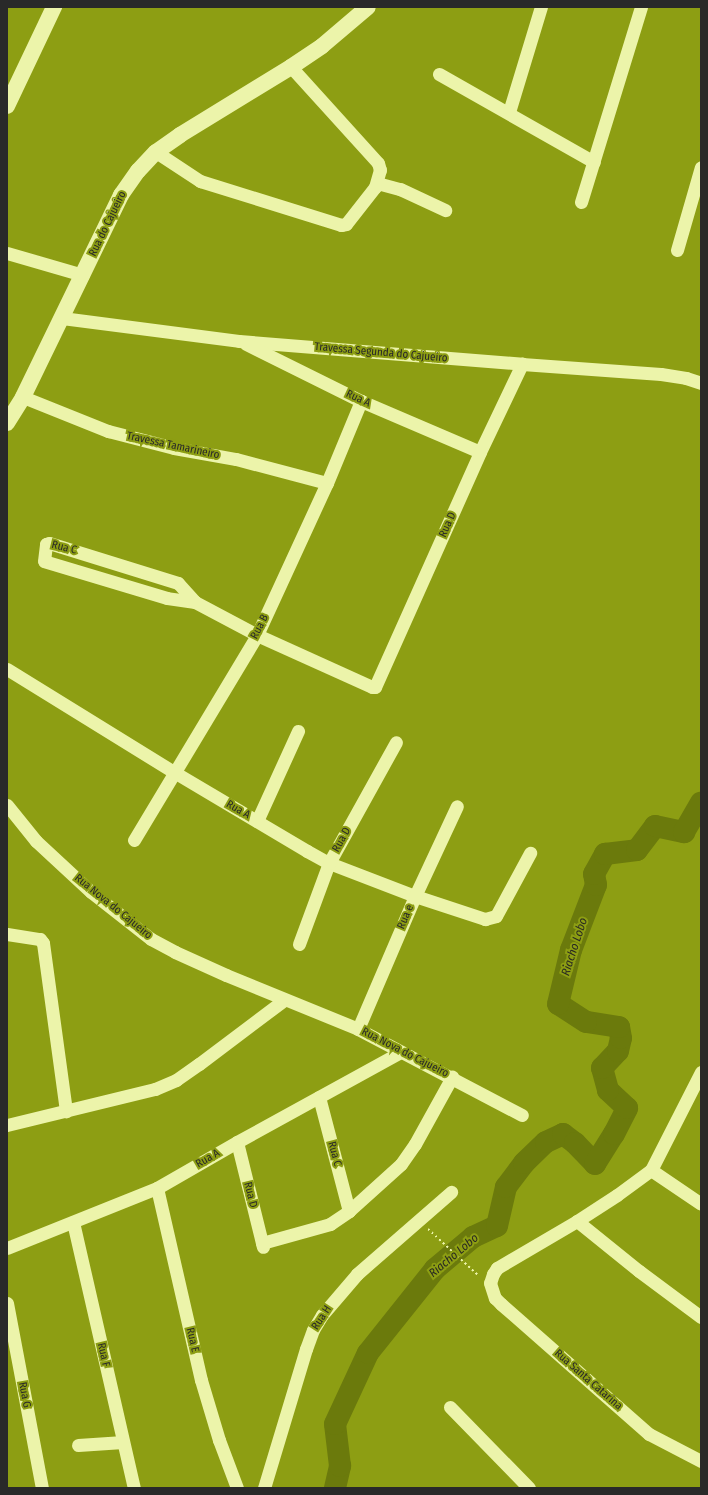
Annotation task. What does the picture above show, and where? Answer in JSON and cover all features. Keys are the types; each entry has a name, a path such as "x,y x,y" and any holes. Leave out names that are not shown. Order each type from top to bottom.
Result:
{"street":[{"path":"7,106 54,7"},
{"name":"Rua do Cajueiro","path":"7,423 23,397 121,195 138,171 156,152 180,134 291,67 322,46 368,7"},
{"path":"509,112 541,7"},
{"path":"581,202 641,7"},
{"path":"156,152 200,181 341,225 349,222 377,183 380,170 378,163 291,67"},
{"path":"439,74 509,112 594,162"},
{"path":"677,250 701,166"},
{"path":"377,183 400,190 445,210"},
{"path":"7,253 83,275"},
{"name":"Travessa Segunda do Cajueiro","path":"62,318 239,341 661,374 686,378 701,383"},
{"name":"Rua A","path":"239,341 361,401 480,452"},
{"name":"Rua D","path":"376,687 480,452 522,364"},
{"name":"Travessa Tamarineiro","path":"23,397 108,431 174,448 236,459 327,483"},
{"name":"Rua B","path":"134,840 257,635 327,483 361,401"},
{"name":"Rua C","path":"195,602 172,600 44,562 46,544 49,543 178,583 195,602 257,635 372,687 376,687"},
{"path":"125,586 132,568"},
{"name":"Rua A","path":"7,669 174,772 329,864 415,896 485,919 496,916 530,853"},
{"path":"257,821 298,731"},
{"name":"Rua D","path":"299,944 329,864 396,742"},
{"name":"Rua Nova do Cajueiro","path":"7,805 36,841 85,887 152,939 175,952 284,1000 358,1029 522,1115"},
{"name":"Rua e","path":"358,1029 415,896 457,806"},
{"path":"7,934 41,939 66,1111"},
{"path":"7,1125 155,1089 176,1080 284,1000"},
{"name":"Rua A","path":"7,1248 157,1188 237,1142 401,1052"},
{"path":"490,1283 497,1268 577,1221 617,1195 651,1170 697,1093 701,1072"},
{"path":"349,1211 404,1160 415,1144 452,1077"},
{"name":"Rua C","path":"319,1097 349,1211"},
{"name":"Rua D","path":"237,1142 263,1245 330,1224 349,1211"},
{"path":"651,1170 701,1204"},
{"name":"Rua E","path":"157,1188 201,1380 219,1440 237,1488"},
{"name":"Rua H","path":"264,1488 313,1330 334,1300 357,1274 451,1192"},
{"path":"577,1221 639,1271 701,1317"},
{"name":"Rua F","path":"73,1222 134,1488"},
{"name":"Rua Santa Catarina","path":"490,1283 495,1298 501,1304 649,1434 701,1461"},
{"name":"Rua G","path":"7,1303 42,1488"},
{"path":"450,1407 529,1488"},
{"path":"78,1445 123,1442"}],"path":[{"path":"419,1220 479,1277 490,1283"}],"waterway":[{"name":"Riacho Lobo","path":"335,1488 340,1466 335,1424 368,1353 435,1269 473,1237 497,1226 506,1187 524,1163 546,1142 563,1134 575,1143 595,1164 614,1134 627,1108 608,1090 602,1068 618,1051 621,1038 619,1027 586,1022 558,1004 571,950 596,885 594,874 605,854 637,850 655,826 684,832 701,802"}]}
